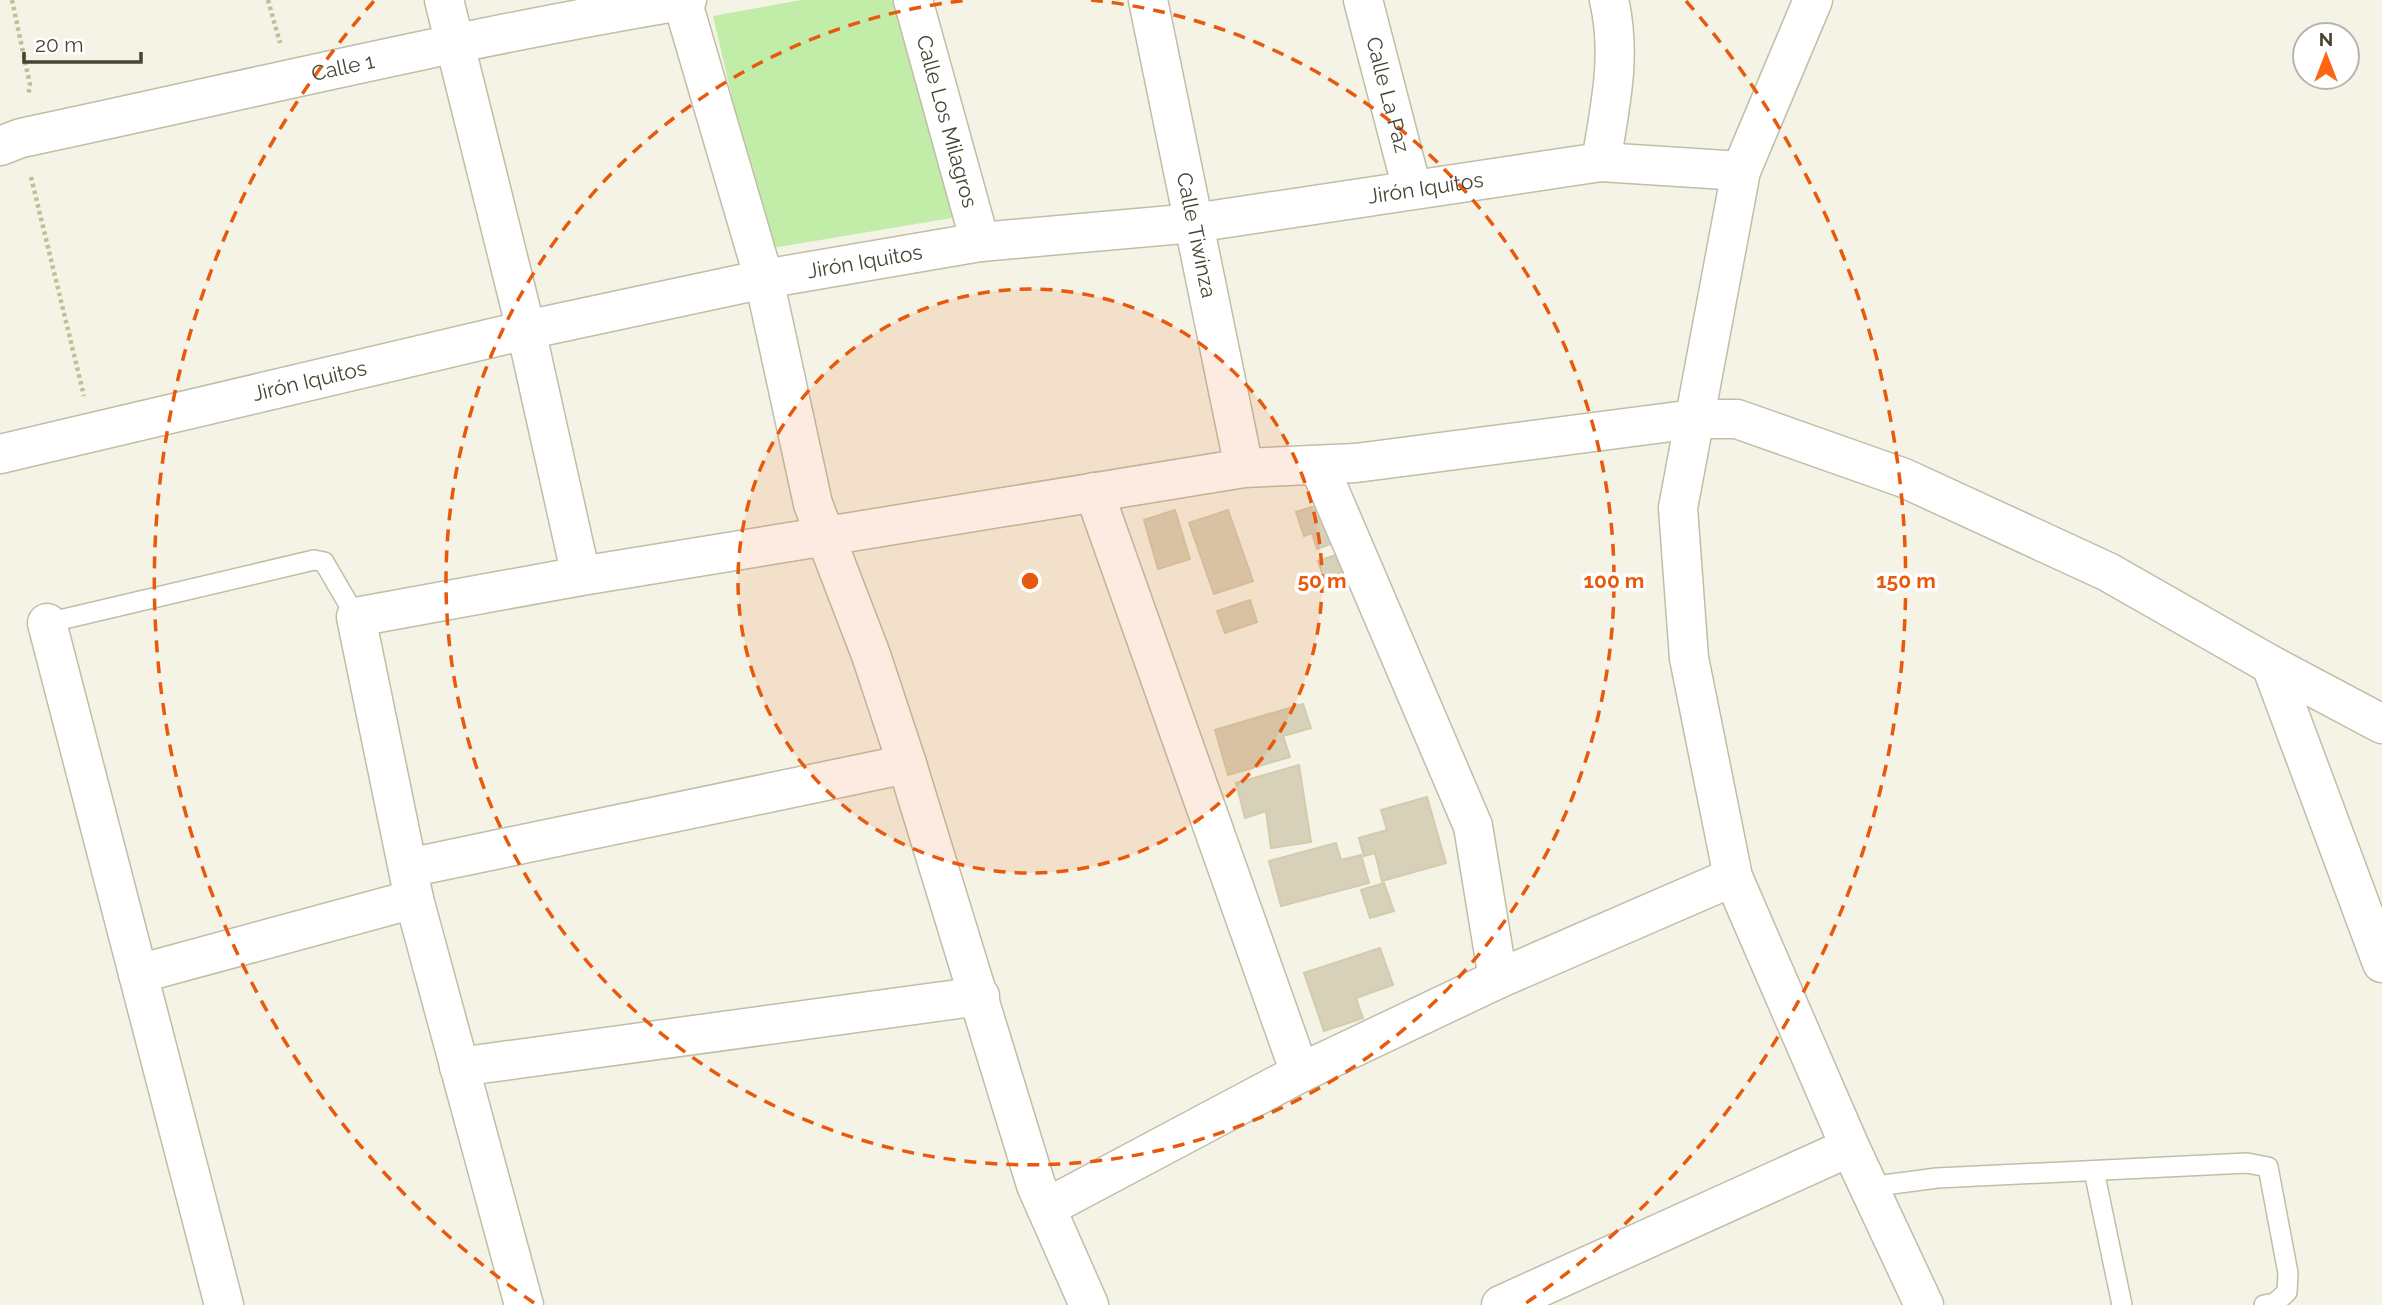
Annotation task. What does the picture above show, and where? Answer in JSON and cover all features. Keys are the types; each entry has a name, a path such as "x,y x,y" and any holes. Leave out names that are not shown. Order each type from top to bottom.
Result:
{"street":[{"path":"444,0 526,330 581,576"},
{"name":"Calle 1","path":"11,142 290,81 455,41 684,0"},
{"path":"684,0 764,279 813,504 871,655 907,764 980,996 1035,1185 1089,1305"},
{"name":"Calle Los Milagros","path":"913,0 980,242"},
{"name":"Calle Tiwinza","path":"1147,0 1244,468"},
{"name":"Calle La Paz","path":"1363,0 1412,189"},
{"path":"1601,162 1615,77 1615,27 1609,0"},
{"path":"1813,0 1741,171 1678,508 1678,540 1693,681 1733,877 1850,1147 1924,1305"},
{"name":"Jirón Iquitos","path":"0,454 526,330 764,279 980,242 1194,223 1601,162 1741,171"},
{"path":"524,1305 411,884 356,617 581,576 1244,468 1319,466 1694,419 1737,419 1903,478 2108,572 2271,666 2382,724"},
{"path":"1319,466 1473,826 1498,979"},
{"path":"1094,492 1300,1073"},
{"path":"47,623 224,1305"},
{"path":"2271,666 2382,962"},
{"path":"138,974 411,884 907,764"},
{"path":"1046,1208 1300,1073 1498,979 1733,877"},
{"path":"458,1067 980,996"},
{"path":"1501,1305 1850,1147"}],"lane":[{"path":"47,623 314,559 324,562 356,617"},
{"path":"1869,1187 1937,1178 2247,1163 2268,1167 2288,1273 2287,1292 2275,1303 2263,1305"},
{"path":"2094,1171 2122,1305"}],"path":[{"path":"12,0 30,85 11,142 92,431"}],"green space":[{"path":"801,0 895,0 957,217 767,249 713,16"}],"building":[{"path":"1327,502 1339,541 1317,549 1312,533 1304,536 1296,512"},
{"path":"1175,510 1190,559 1158,569 1144,520"},
{"path":"1228,510 1253,581 1214,594 1189,523"},
{"path":"1339,554 1345,571 1324,578 1318,561"},
{"path":"1250,600 1257,622 1225,633 1217,611"},
{"path":"1303,704 1311,728 1283,736 1290,757 1228,775 1215,730"},
{"path":"1299,765 1311,842 1271,848 1266,811 1245,818 1236,783"},
{"path":"1427,797 1446,863 1382,881 1375,853 1364,856 1359,838 1387,830 1381,810"},
{"path":"1336,843 1341,860 1361,855 1369,883 1281,906 1269,861"},
{"path":"1384,883 1394,911 1370,918 1361,890"},
{"path":"1380,948 1393,985 1356,998 1363,1018 1324,1031 1304,973"}]}
